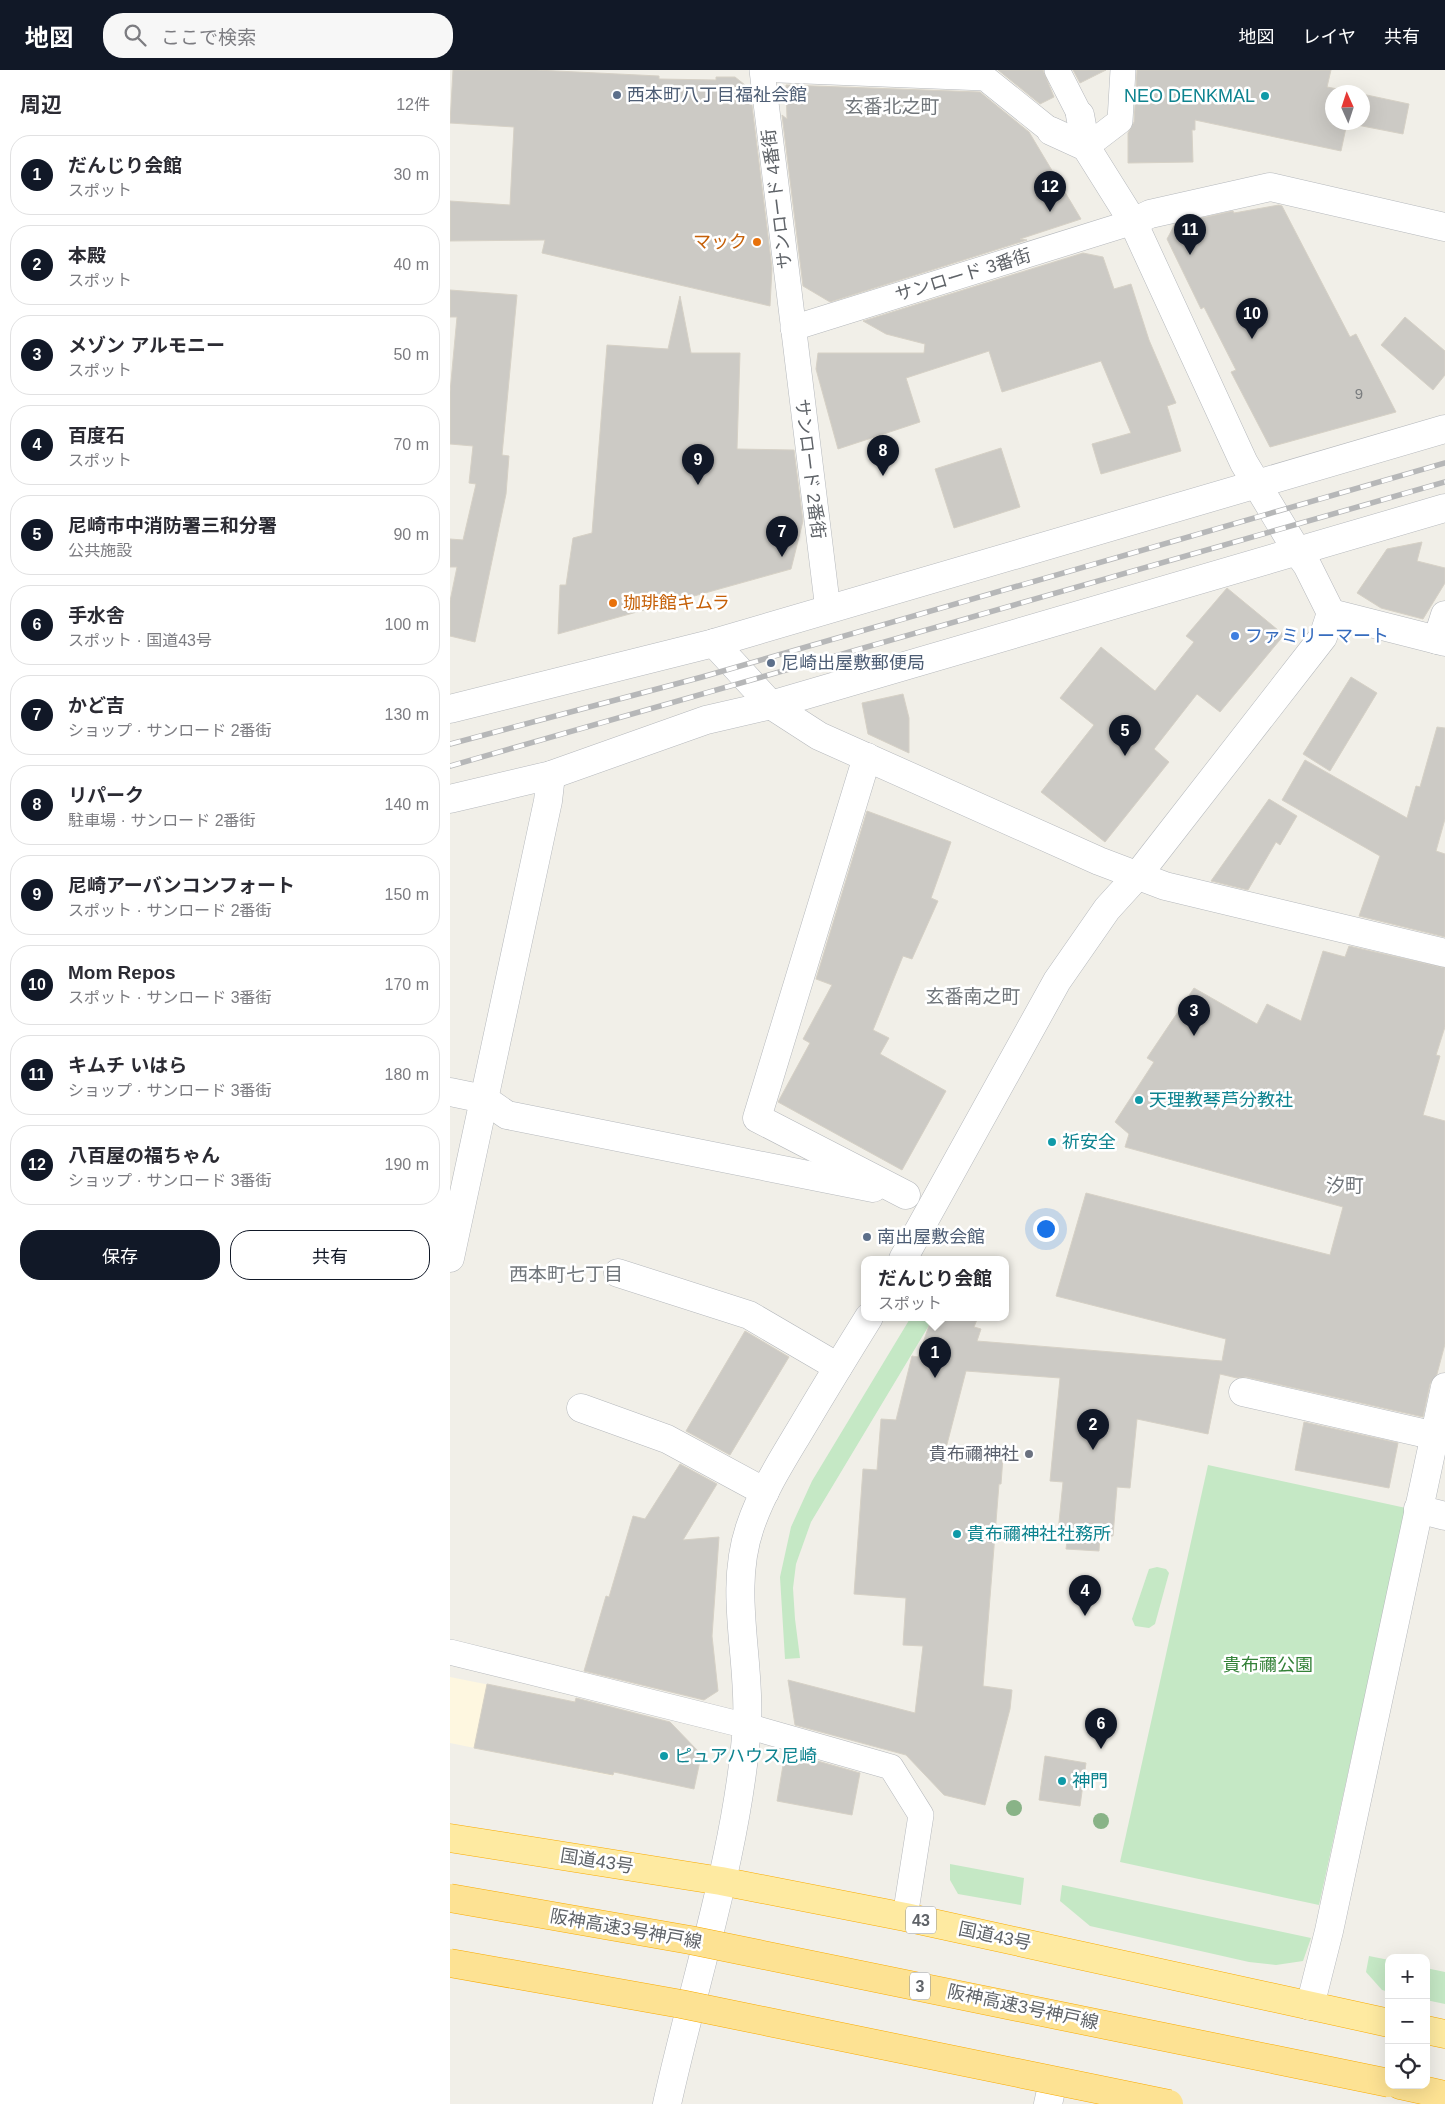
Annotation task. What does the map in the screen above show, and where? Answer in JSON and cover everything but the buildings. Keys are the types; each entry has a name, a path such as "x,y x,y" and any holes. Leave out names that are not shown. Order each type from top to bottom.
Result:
{"highway":[{"name":"国道43号","path":"450,1838 721,1881 905,1917 1385,2022"},
{"name":"阪神高速3号神戸線","path":"450,1898 690,1940 1385,2082"},
{"path":"450,1963 681,2004 1169,2104"},
{"path":"450,1970 689,2013 1050,2095 1138,2104"},
{"path":"1430,2031 1445,2034"},
{"path":"1418,2089 1445,2095"}],"street":[{"name":"サンロード 4番街","path":"762,70 793,328"},
{"path":"780,70 985,78 1051,131 1086,148"},
{"path":"905,1256 1057,981 1107,909 1137,876 1323,637 1331,613 1307,565 1257,484 1234,442 1133,222 1086,148 1080,115 1058,70"},
{"path":"1086,148 1120,121 1123,70"},
{"path":"1133,222 1150,214 1270,187 1445,227"},
{"name":"サンロード 3番街","path":"793,328 1133,222"},
{"name":"サンロード 2番街","path":"793,328 828,610"},
{"path":"450,709 714,643 1445,429"},
{"path":"450,799 551,775 706,720 771,704 1445,508"},
{"path":"1331,613 1442,632"},
{"path":"714,643 771,704 819,736 1137,876 1165,886 1445,953"},
{"path":"867,757 757,1118 933,1208"},
{"path":"450,1258 548,801 551,775"},
{"path":"450,1092 484,1099 507,1115 906,1195"},
{"path":"618,1273 749,1315 838,1367"},
{"path":"667,2104 721,1881 747,1726 740,1573 750,1527 772,1476 866,1321"},
{"path":"1310,2006 1329,1931 1418,1510 1439,1437 1445,1387"},
{"path":"1243,1392 1439,1437"},
{"path":"581,1408 667,1439 765,1492"},
{"path":"1418,1510 1445,1516"},
{"path":"450,1652 747,1726 891,1767 921,1815 905,1917"}],"shaded area":[{"path":"450,1677 625,1712 613,1776 450,1743"}],"green space":[{"path":"909,1321 932,1321 811,1522 796,1564 793,1588 800,1658 785,1659 780,1577 791,1527 812,1481"},
{"name":"貴布禰公園","path":"1208,1465 1406,1508 1319,1905 1120,1862"},
{"path":"1157,1567 1166,1569 1169,1573 1155,1624 1149,1628 1135,1626 1132,1619 1149,1569"},
{"path":"950,1864 1024,1878 1021,1905 958,1894 950,1880"},
{"path":"1062,1885 1311,1938 1303,1961 1276,1965 1249,1962 1090,1926 1060,1901"},
{"path":"1369,1956 1385,1959 1385,1991 1382,1990 1366,1972"},
{"path":"1430,1969 1445,1972 1445,2004 1430,2001"}],"railway":[{"path":"450,744 702,677 1445,463"},
{"path":"450,766 1445,482"}],"place":[{"name":"西本町八丁目福祉会館","path":"617,95"},
{"name":"NEO DENKMAL","path":"1265,96"},
{"name":"八百屋の福ちゃん","path":"1050,212"},
{"name":"マック","path":"757,242"},
{"name":"キムチ いはら","path":"1190,255"},
{"name":"Mom Repos","path":"1252,339"},
{"name":"リパーク","path":"883,476"},
{"name":"尼崎アーバンコンフォート","path":"698,485"},
{"name":"かど吉","path":"782,557"},
{"name":"珈琲館キムラ","path":"613,603"},
{"name":"ファミリーマート","path":"1235,636"},
{"name":"尼崎出屋敷郵便局","path":"771,663"},
{"name":"尼崎市中消防署三和分署","path":"1125,756"},
{"name":"メゾン アルモニー","path":"1194,1036"},
{"name":"天理教琴芦分教社","path":"1139,1100"},
{"name":"祈安全","path":"1052,1142"},
{"name":"南出屋敷会館","path":"867,1237"},
{"name":"だんじり会館","path":"935,1378"},
{"name":"本殿","path":"1093,1450"},
{"name":"貴布禰神社","path":"1029,1454"},
{"name":"貴布禰神社社務所","path":"957,1534"},
{"name":"百度石","path":"1085,1616"},
{"name":"手水舎","path":"1101,1749"},
{"name":"ピュアハウス尼崎","path":"664,1756"},
{"name":"神門","path":"1062,1781"}],"district":[{"name":"玄番北之町","path":"892,106"},
{"name":"玄番南之町","path":"973,996"},
{"name":"汐町","path":"1345,1185"},
{"name":"西本町七丁目","path":"566,1274"}]}
